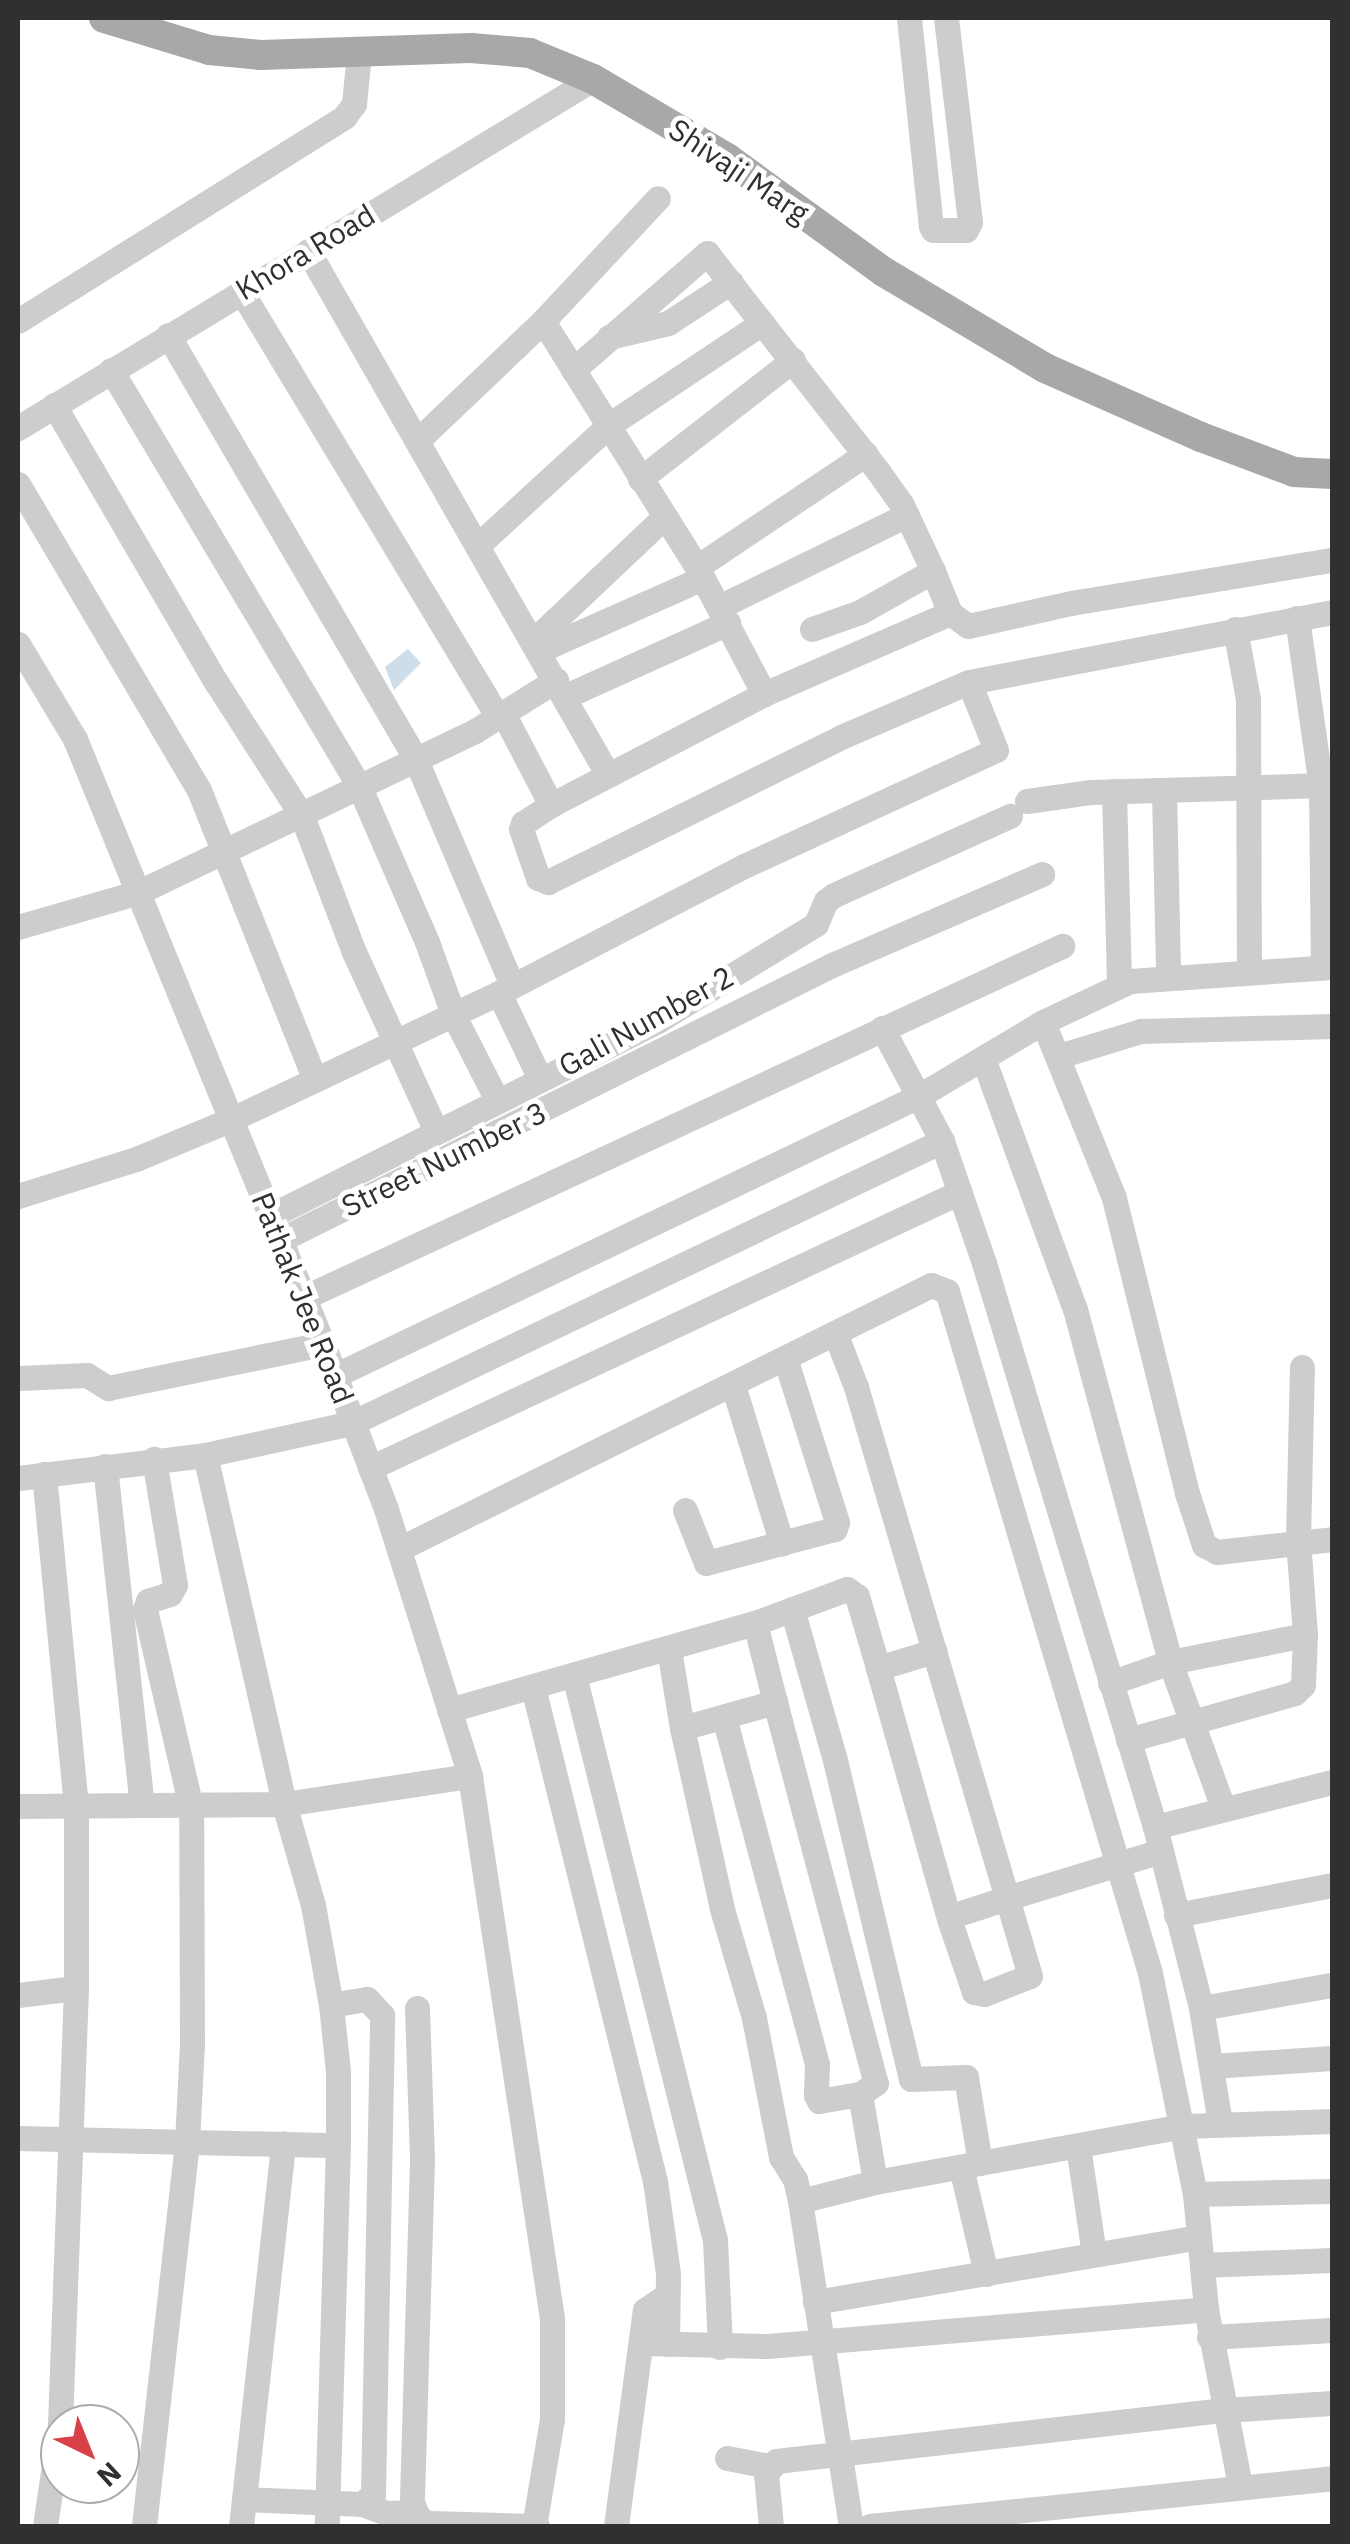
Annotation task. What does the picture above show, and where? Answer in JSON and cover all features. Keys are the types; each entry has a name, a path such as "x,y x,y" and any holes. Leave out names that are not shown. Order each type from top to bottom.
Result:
{"main road":[{"name":"Shivaji Marg","path":"104,18 209,50 261,56 500,50 530,54 593,79 727,158 955,318 1045,368 1201,437 1294,472 1332,474"}],"street":[{"path":"910,18 931,226 966,230 970,222 946,18"},
{"path":"18,321 344,117 354,104 359,53"},
{"name":"Khora Road","path":"18,428 593,79"},
{"path":"417,441 543,321 658,198"},
{"path":"308,250 608,775"},
{"path":"573,370 701,255 712,256 866,454 907,515 950,613 968,626 1071,603 1332,560"},
{"path":"609,337 668,323 731,282"},
{"path":"241,291 551,805"},
{"path":"543,321 700,572 764,694"},
{"path":"476,546 609,424 762,323"},
{"path":"168,336 416,760 540,1078"},
{"path":"640,479 794,360"},
{"path":"111,370 360,788 453,1014 497,1100"},
{"path":"54,405 216,682 302,816 393,1042 436,1131"},
{"path":"535,646 700,572 866,454"},
{"path":"18,484 198,790 315,1080"},
{"path":"18,927 139,892 360,788 500,715 724,615 907,515"},
{"path":"535,646 664,518"},
{"path":"812,629 860,612 934,572"},
{"path":"950,613 764,694 530,817 521,829 538,878 548,882 840,737 970,682 1332,612"},
{"path":"334,1376 919,1096 1043,1022 1119,986 1168,975 1328,966 1327,785 1297,618"},
{"path":"1236,629 1248,700 1249,971"},
{"name":"Pathak Jee Road","path":"18,644 75,739 323,1344 399,1549 470,1776 552,2318 552,2419 536,2526"},
{"path":"18,1196 136,1159 232,1120 505,989 744,866 996,750 970,682"},
{"name":"Gali Number 2","path":"275,1228 436,1131 658,1020 816,924 826,901 834,895 1019,809 1114,791 1327,785"},
{"path":"1114,791 1119,986"},
{"path":"1164,792 1168,975"},
{"name":"Street Number 3","path":"275,1228 832,965 1042,874"},
{"path":"303,1298 1062,946"},
{"path":"1043,1022 1114,1198 1187,1493 1204,1545 1217,1552 1332,1539"},
{"path":"1059,1056 1141,1031 1332,1026"},
{"path":"882,1028 942,1141 960,1192 1158,1839 1202,2008 1220,2123"},
{"path":"983,1058 1075,1310 1170,1662 1223,1808"},
{"path":"18,1478 205,1455 352,1423 405,1401 942,1141"},
{"path":"370,1468 960,1192"},
{"path":"399,1549 931,1285 947,1291 1154,1990 1196,2194 1209,2337 1240,2486"},
{"path":"449,1710 670,1649 839,1591 854,1591 974,1992 984,1994 1030,1976 856,1387 835,1333"},
{"path":"18,1378 87,1375 108,1388 323,1344"},
{"path":"685,1510 706,1563 828,1534 837,1522 785,1358"},
{"path":"1128,1740 1295,1693 1305,1674 1298,1540 1302,1367"},
{"path":"732,1385 782,1544"},
{"path":"205,1455 284,1804 313,1905 331,2004 338,2072 338,2145 328,2516"},
{"path":"144,2526 187,2142 192,2042 191,1807 145,1609 148,1602 170,1594 175,1585 154,1459"},
{"path":"105,1466 142,1805"},
{"path":"44,1474 76,1805 76,1988 61,2404"},
{"path":"792,1609 834,1756 910,2079 966,2077 971,2165 986,2274"},
{"path":"755,1623 876,2083 860,2094 773,2108"},
{"path":"1110,1683 1170,1662 1305,1635"},
{"path":"670,1649 682,1728 773,2108 781,2157 795,2179 800,2202 843,2453 851,2526"},
{"path":"878,1668 934,1651"},
{"path":"574,1676 715,2240 720,2347"},
{"path":"533,1687 655,2181 668,2274 667,2296 645,2310 655,2343 616,2526"},
{"path":"682,1728 775,1702"},
{"path":"724,1717 817,2066 818,2101"},
{"path":"18,1806 284,1804 470,1776"},
{"path":"949,1917 1117,1866 1158,1839 1223,1808 1332,1782"},
{"path":"1176,1914 1332,1885"},
{"path":"1202,2008 1332,1985"},
{"path":"18,1995 76,1988"},
{"path":"244,2499 328,2516 362,2504 373,2494 382,2015 368,2000 331,2004"},
{"path":"414,2512 422,2161 417,2008"},
{"path":"1212,2066 1332,2058"},
{"path":"860,2094 875,2182"},
{"path":"800,2202 875,2182 1184,2126 1332,2121"},
{"path":"18,2138 338,2145"},
{"path":"241,2526 282,2144"},
{"path":"1078,2146 1094,2254"},
{"path":"1196,2194 1332,2191"},
{"path":"816,2302 1199,2236"},
{"path":"1202,2265 1332,2260"},
{"path":"655,2343 720,2347 1206,2308"},
{"path":"1209,2337 1332,2330"},
{"path":"727,2458 768,2466 843,2453 1224,2410 1332,2403"},
{"path":"768,2466 771,2526"},
{"path":"870,2526 1332,2478"},
{"path":"362,2504 387,2513 414,2512 430,2523 536,2526"}],"water":[{"path":"408,649 421,663 394,690 385,667"}]}
